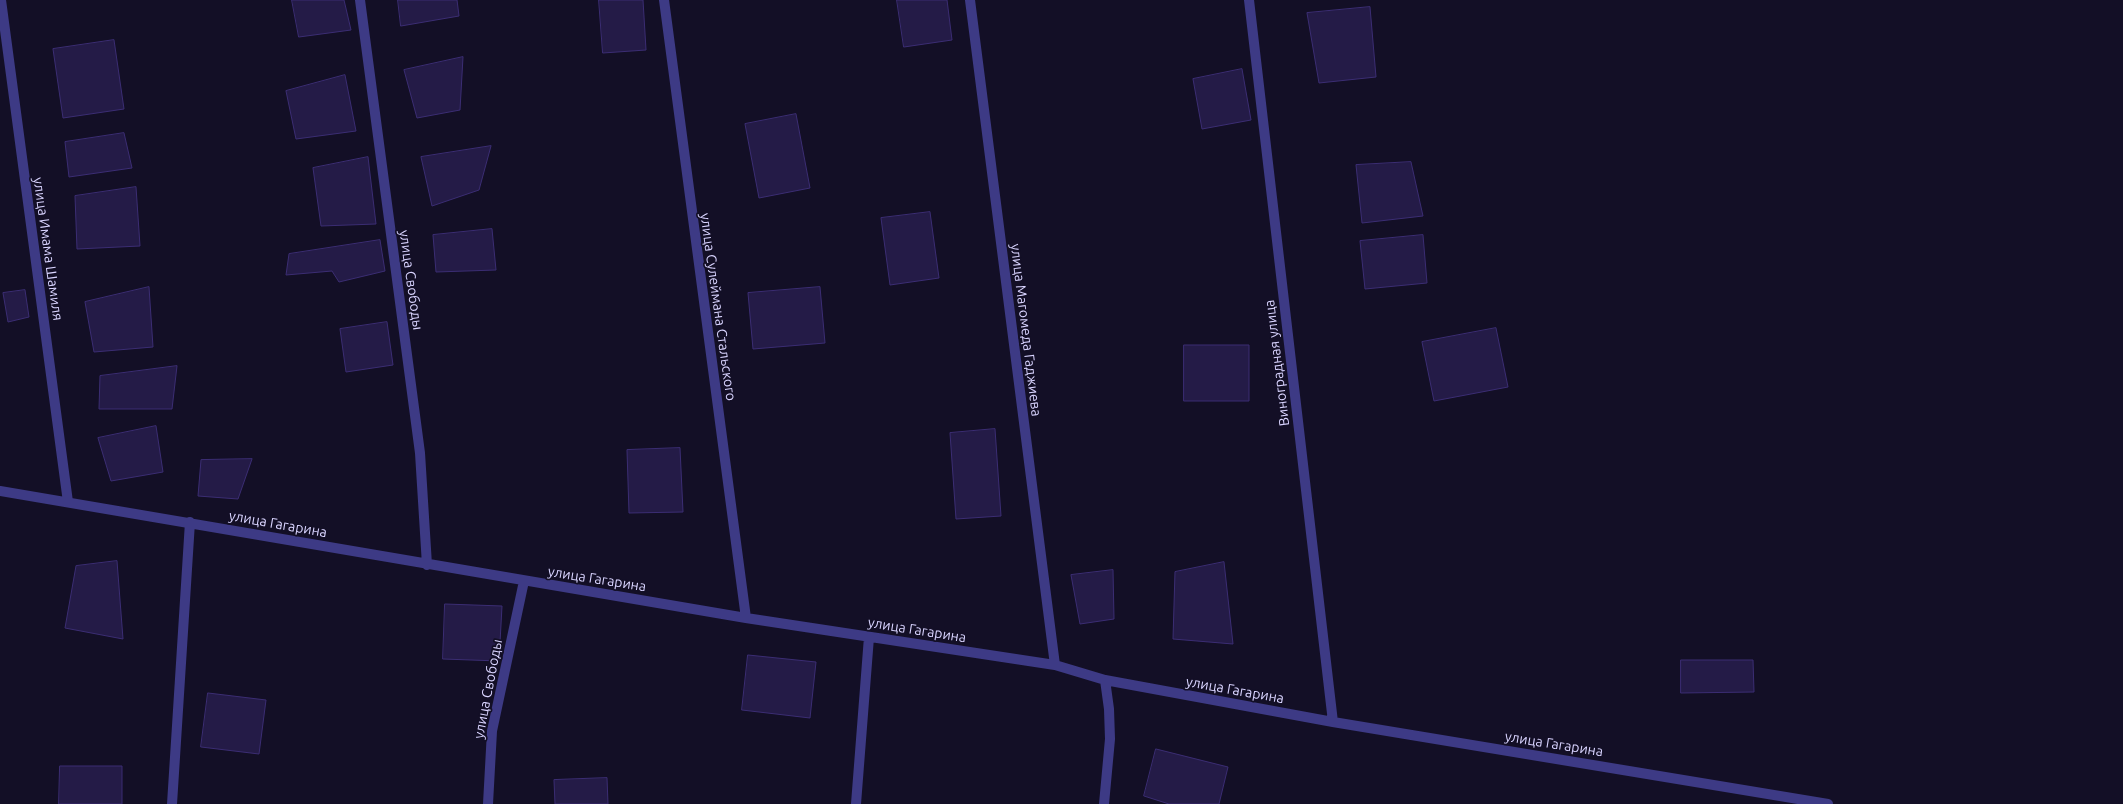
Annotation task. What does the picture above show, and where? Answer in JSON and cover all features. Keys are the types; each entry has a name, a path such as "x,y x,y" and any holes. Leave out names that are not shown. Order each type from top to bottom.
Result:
{"street":[{"name":"улица Имама Шамиля","path":"1,0 68,502"},
{"name":"улица Свободы","path":"360,0 420,453 427,565"},
{"name":"улица Сулеймана Стальского","path":"664,0 746,618"},
{"name":"улица Магомеда Гаджиева","path":"970,0 1055,664"},
{"name":"Виноградная улица","path":"1249,0 1333,722"},
{"name":"улица Гагарина","path":"0,491 190,522 427,565 746,618 1055,664 1105,680 1333,722 1828,804"},
{"path":"172,804 190,522"},
{"name":"улица Свободы","path":"488,804 492,731 524,581"},
{"path":"856,804 869,637"},
{"path":"1104,804 1110,739 1109,709 1105,680"}],"building":[{"path":"292,0 344,0 351,30 299,37"},
{"path":"398,0 457,0 459,16 401,26"},
{"path":"599,0 643,0 646,50 603,53"},
{"path":"897,0 947,0 952,40 904,47"},
{"path":"1370,7 1376,77 1319,83 1307,13"},
{"path":"114,40 124,109 63,118 53,49"},
{"path":"463,57 460,110 417,118 404,70"},
{"path":"1242,69 1251,120 1202,129 1193,79"},
{"path":"345,75 356,131 296,139 286,91"},
{"path":"796,114 810,188 759,198 745,124"},
{"path":"124,133 132,168 69,177 65,142"},
{"path":"491,146 479,190 432,206 421,157"},
{"path":"368,157 376,224 321,226 313,168"},
{"path":"1411,162 1423,216 1362,223 1356,165"},
{"path":"136,187 140,246 77,249 75,196"},
{"path":"930,212 939,278 890,285 881,218"},
{"path":"492,229 496,270 436,272 433,235"},
{"path":"1423,235 1427,283 1365,289 1360,241"},
{"path":"380,240 385,271 339,282 332,271 286,275 289,254"},
{"path":"149,287 153,347 94,352 85,302"},
{"path":"820,287 825,343 753,349 748,293"},
{"path":"25,290 29,317 8,322 3,293"},
{"path":"387,322 393,365 346,372 340,329"},
{"path":"1496,328 1508,387 1434,401 1422,342"},
{"path":"1184,345 1249,345 1249,401 1184,401"},
{"path":"177,366 172,409 99,409 100,376"},
{"path":"156,426 163,472 111,481 98,438"},
{"path":"995,429 1001,516 956,519 950,433"},
{"path":"680,448 683,512 629,513 627,450"},
{"path":"252,459 238,499 198,496 201,460"},
{"path":"117,561 123,639 65,628 76,566"},
{"path":"1224,562 1233,644 1173,639 1175,572"},
{"path":"1113,570 1114,619 1080,624 1071,575"},
{"path":"445,604 502,606 499,661 443,659"},
{"path":"748,655 816,662 810,718 742,710"},
{"path":"1681,660 1753,660 1754,692 1681,693"},
{"path":"208,693 266,700 259,754 201,747"},
{"path":"1156,749 1228,767 1219,804 1169,804 1144,796"},
{"path":"60,766 122,766 122,804 59,804"},
{"path":"607,778 608,804 555,804 554,780"}]}
